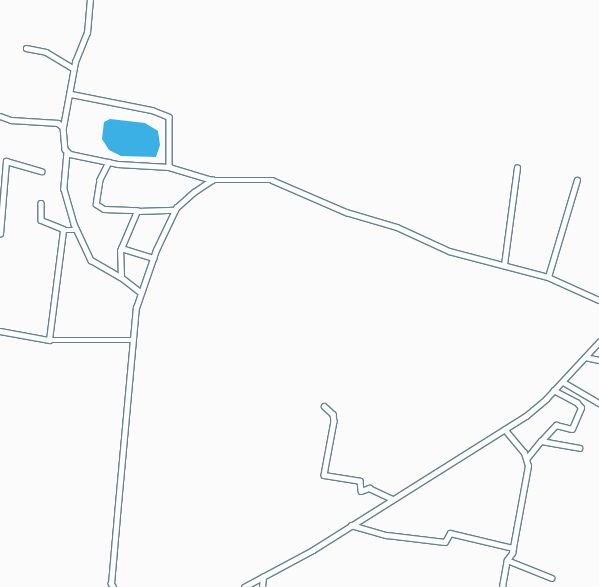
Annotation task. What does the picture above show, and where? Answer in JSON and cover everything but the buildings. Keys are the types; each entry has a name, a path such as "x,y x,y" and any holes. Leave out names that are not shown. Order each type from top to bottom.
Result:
{"street":[{"path":"90,0 86,40 73,68 71,94 63,126 63,143 68,152 64,189 77,230 91,260 121,277 140,292"},
{"path":"26,48 46,52 73,68"},
{"path":"71,94 152,110 169,117 169,167"},
{"path":"0,116 11,120 54,122 63,126"},
{"path":"68,152 109,162 169,167 212,180 272,180 340,210 397,227 449,251 548,277 599,300"},
{"path":"0,234 6,161 42,171"},
{"path":"109,162 100,180 96,204 104,209 175,210"},
{"path":"504,265 517,168"},
{"path":"112,587 132,340 140,292 152,258 175,210 184,199 212,180"},
{"path":"548,277 577,180"},
{"path":"41,203 40,220 63,229 77,230"},
{"path":"121,277 121,248 137,210"},
{"path":"49,340 63,229"},
{"path":"121,248 152,258"},
{"path":"0,331 49,340 132,340"},
{"path":"244,587 352,526 505,430 534,410 563,382 599,342"},
{"path":"586,357 599,360"},
{"path":"563,382 599,403"},
{"path":"526,458 556,425 572,429 580,410 577,403 554,391"},
{"path":"324,406 333,414 334,421 324,475 360,481 361,491 369,488 393,499"},
{"path":"502,587 507,560 513,548 528,472 526,458 505,430"},
{"path":"541,441 579,448"},
{"path":"352,526 387,535 445,542 450,533 513,548"},
{"path":"507,560 552,578"},
{"path":"262,577 262,587"}],"water":[{"path":"110,119 145,123 158,131 160,145 156,157 121,156 109,150 102,139 104,122"}]}
